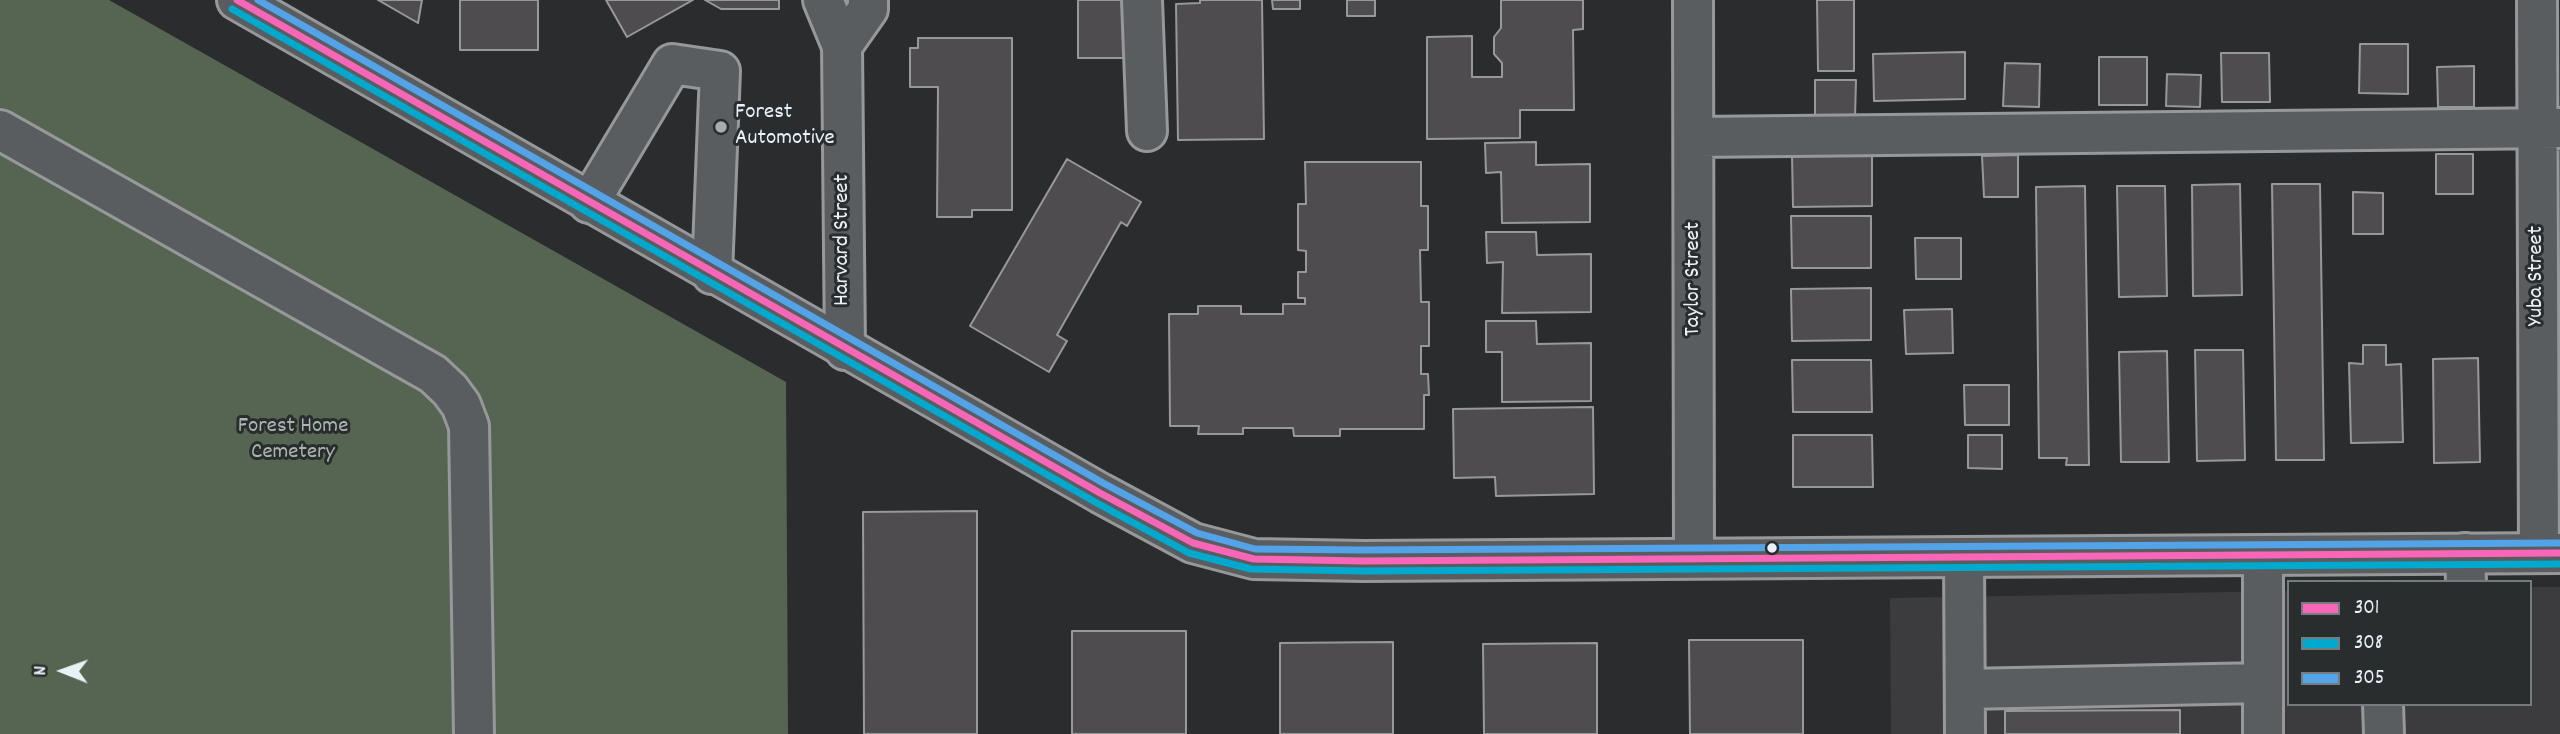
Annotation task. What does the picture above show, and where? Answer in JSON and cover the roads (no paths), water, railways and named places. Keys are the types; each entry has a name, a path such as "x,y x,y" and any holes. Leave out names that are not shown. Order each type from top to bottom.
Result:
{"main road":[{"path":"236,0 845,350 1193,543 1254,559 1340,562 2263,555 2466,567 2550,553"},
{"name":"Harvard Street","path":"823,0 842,46 845,350"},
{"path":"842,46 868,9 868,0"},
{"path":"1142,0 1147,131"},
{"name":"Taylor Street","path":"1693,0 1694,558"},
{"name":"Yuba Street","path":"2537,0 2549,128 2550,553"},
{"path":"589,203 672,64 720,71 712,274"},
{"path":"1695,137 2549,128"},
{"path":"0,130 433,374 450,390 469,426 474,734"},
{"path":"2263,555 2263,734"},
{"path":"1964,557 1965,734"},
{"path":"1965,689 2263,683"},
{"path":"2383,706 2384,734"}],"place":[{"name":"Forest Automotive","path":"721,127"}],"park label":[{"name":"Forest Home Cemetery","path":"293,441"}]}
